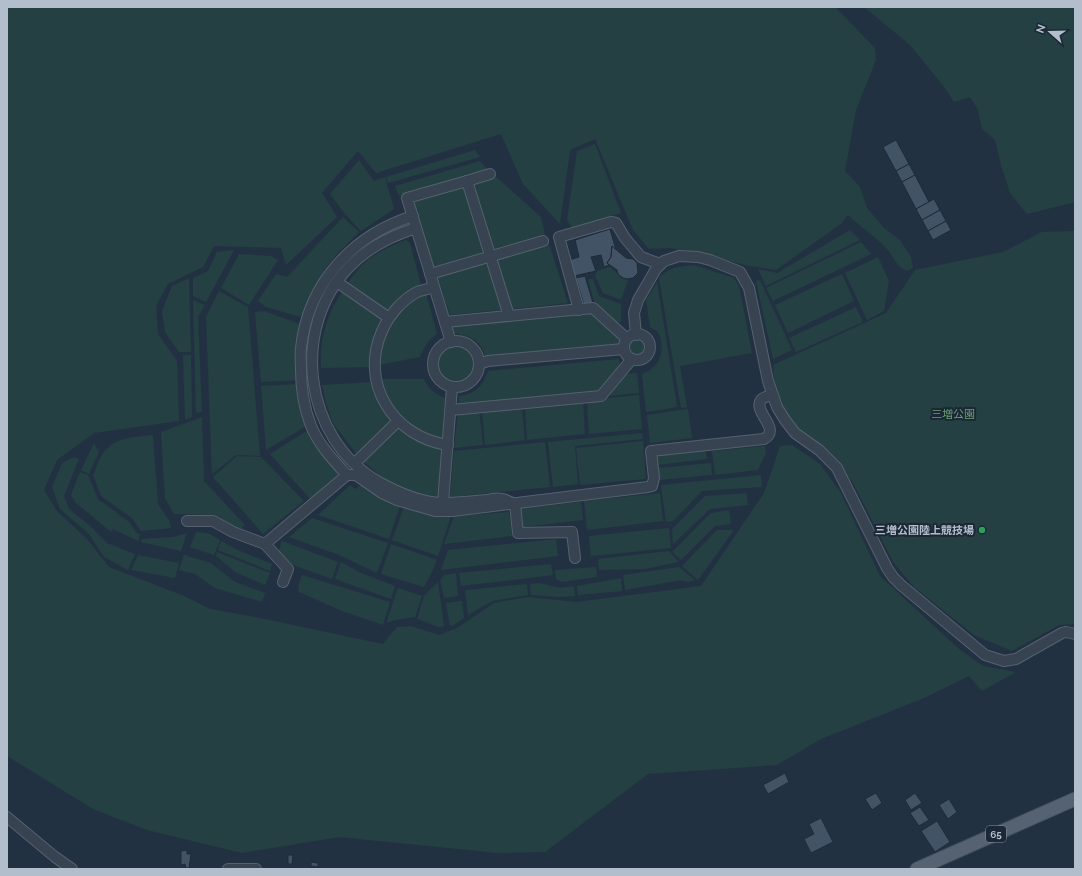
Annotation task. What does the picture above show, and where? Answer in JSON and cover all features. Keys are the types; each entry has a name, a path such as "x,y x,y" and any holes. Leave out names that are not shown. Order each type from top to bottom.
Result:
{"main road":[{"name":"65","path":"917,869 1075,799"}],"street":[{"path":"451,342 407,198 490,174"},
{"path":"468,181 509,316"},
{"path":"347,475 327,453 311,426 304,403 300,348 306,322 320,289 331,272 350,251 372,234 396,222 413,216"},
{"path":"579,310 559,237 614,222 641,257 660,264"},
{"path":"416,228 395,235 378,244 363,255 337,282 324,304 314,334 311,353 313,377 319,409 326,426 336,442 355,464 377,481 394,490 443,503 502,499 515,504"},
{"path":"430,274 543,242"},
{"path":"445,322 593,308 631,337 642,336 647,340 649,346 648,353 644,358 638,360 632,359 626,355 624,344 631,337 634,313 641,293 660,264 671,258 688,256 710,260 740,272 749,288 772,395 785,420 795,433 819,450 837,468 892,577 985,655 1004,661 1016,659 1062,633 1066,632 1075,634"},
{"path":"337,282 389,318"},
{"path":"434,287 417,292 405,301 389,318 379,338 376,352 375,372 382,396 389,410 398,421 410,431 423,438 448,445"},
{"path":"451,342 463,342 473,348 478,358 479,364 476,377 471,382 459,387 452,387 442,383 435,374 433,368 433,362 437,351 451,342"},
{"path":"479,364 488,361 624,349"},
{"path":"451,410 601,396 632,359"},
{"path":"443,503 452,387"},
{"path":"265,544 347,475 356,475 382,493 397,500 435,510 452,511 652,486 654,478 651,451 764,439 768,437 770,428 759,407 759,402 761,399 772,395"},
{"path":"355,464 398,421"},
{"path":"515,504 518,533 572,532 575,558"},
{"path":"187,521 213,521 234,532 265,544 288,569 283,582"},
{"path":"7,817 55,857 72,869"},
{"path":"228,869 256,869"}],"green space":[{"path":"7,7 835,7 875,48 876,60 856,110 845,171 860,187 867,208 884,228 900,240 911,257 913,268 907,271 901,268 881,243 848,215 842,223 776,270 750,266 671,248 649,249 633,230 595,139 570,150 560,224 523,184 501,134 376,173 358,151 322,193 337,217 286,265 281,248 214,246 203,267 168,284 156,306 158,334 177,361 179,421 94,433 57,460 44,490 57,511 87,539 109,567 184,596 210,609 383,644 397,627 411,626 439,635 457,628 494,603 527,597 576,602 701,586 764,493 780,446 792,445 820,464 841,493 880,576 959,649 983,666 1016,672 982,691 969,676 924,698 821,739 777,765 648,774 545,852 498,853 339,837 242,853 147,830 93,809 7,756"},
{"path":"864,7 1075,7 1075,202 1027,214 1010,193 995,140 982,129 978,110 970,97 954,102 945,88 910,45"},
{"path":"595,144 621,213 572,228 567,220 577,151"},
{"path":"475,150 480,157 388,183 386,177"},
{"path":"359,160 374,181 385,177 394,209 361,231 345,214 330,194"},
{"path":"480,161 488,170 399,196 395,186"},
{"path":"494,175 541,217 545,234 494,249 472,183"},
{"path":"465,185 484,252 433,267 411,201"},
{"path":"343,217 359,232 338,253 324,270 304,318 266,307 258,301 276,274 287,277"},
{"path":"850,230 860,240 766,286 758,269 777,273"},
{"name":"三増公園陸上競技場","path":"1075,231 1075,626 1073,624 1059,625 1012,651 974,635 914,587 893,562 853,483 836,459 796,426 787,413 775,388 773,365 886,313 915,270 1003,252 1042,232"},
{"path":"406,240 410,243 421,285 402,297 387,313 346,285 360,267 377,253"},
{"path":"861,242 871,254 773,301 766,288"},
{"path":"549,244 568,303 512,309 496,259"},
{"path":"234,250 206,302 193,296 193,278 208,271 217,252"},
{"path":"239,254 271,256 278,260 249,305 221,288"},
{"path":"878,257 889,281 884,311 867,320 845,273"},
{"path":"487,262 501,310 450,315 437,277"},
{"path":"694,265 734,278 739,286 752,353 680,366 687,407 681,408 659,278 671,269"},
{"path":"610,267 622,278 628,280 621,300 603,293 595,276 597,271"},
{"path":"842,274 854,301 788,333 775,305"},
{"path":"189,278 191,352 179,352 165,332 162,311 172,286"},
{"path":"593,279 599,296 621,304 621,322 616,323 595,305 588,280"},
{"path":"760,280 792,350 773,359 756,281"},
{"path":"657,282 677,407 646,412 642,374 654,367 658,362 662,345 658,332 650,327 646,300"},
{"path":"343,290 384,319 372,367 321,368 325,327 332,309"},
{"path":"219,291 248,307 260,456 236,455 212,474 206,317"},
{"path":"426,293 437,334 427,344 420,357 379,365 382,342 392,322 406,306"},
{"path":"193,300 205,305 198,317 202,412 196,413"},
{"path":"856,307 863,322 796,352 789,338"},
{"path":"264,311 302,325 299,380 261,382 255,312"},
{"path":"591,312 621,336 621,341 618,344 485,356 483,350 473,339 452,333 451,325"},
{"path":"637,338 643,341 646,347 643,353 637,356 631,353 628,347 631,341"},
{"path":"460,345 467,348 473,354 476,365 475,373 467,382 460,385 452,385 445,382 437,373 436,361 439,354 448,346"},
{"path":"183,355 191,355 192,417 185,420"},
{"path":"619,359 620,365 599,393 458,406 459,396 470,393 478,388 484,381 488,371"},
{"path":"637,373 639,393 608,396 608,392 621,375"},
{"path":"381,379 424,379 432,391 445,398 442,441 424,435 401,420 385,396"},
{"path":"374,382 381,403 393,421 357,455 333,423 322,385"},
{"path":"299,384 308,425 266,450 261,386"},
{"path":"639,395 642,429 589,434 587,400"},
{"path":"583,400 585,434 527,440 525,407"},
{"path":"522,407 525,440 485,445 482,410"},
{"path":"688,409 692,438 650,443 647,415"},
{"path":"479,410 483,445 454,448 458,413"},
{"path":"202,417 204,481 245,525 239,530 215,515 174,514 165,498 161,432"},
{"path":"398,426 418,440 442,448 439,498 417,493 398,486 381,476 363,461"},
{"path":"310,429 341,475 311,500 270,454"},
{"path":"642,433 643,439 575,446 578,484 553,487 548,442"},
{"path":"153,435 158,504 170,522 171,528 141,531 132,518 101,496 93,475 102,455 107,449 118,441 139,436"},
{"path":"643,441 646,479 580,485 576,448"},
{"path":"545,442 550,487 450,497 454,451"},
{"path":"94,443 99,452 89,474 81,470"},
{"path":"765,446 766,453 758,470 715,475 712,451"},
{"path":"705,447 707,459 657,465 656,453"},
{"path":"237,456 261,457 304,501 263,534 213,477"},
{"path":"74,457 79,459 64,496 69,509 89,525 107,543 135,554 128,570 104,557 89,534 60,509 52,487 62,463"},
{"path":"711,463 712,475 659,480 658,468"},
{"path":"80,472 88,475 98,499 129,522 140,535 138,541 113,529 111,532 75,502 71,495"},
{"path":"761,475 762,487 702,491 673,521 666,522 661,485"},
{"path":"350,485 355,489 361,485 400,506 389,539 318,515"},
{"path":"660,493 663,521 587,530 584,501"},
{"path":"747,493 748,505 710,509 673,544 672,529 705,496"},
{"path":"581,502 583,520 523,527 521,508"},
{"path":"404,507 421,513 451,516 438,556 392,540"},
{"path":"729,510 731,524 715,526 681,560 672,552 711,513"},
{"path":"509,512 512,536 444,544 454,516"},
{"path":"312,518 388,543 377,573 339,555 289,537"},
{"path":"669,528 671,548 591,556 589,536"},
{"path":"717,530 734,530 698,580 682,566"},
{"path":"196,532 208,533 220,540 214,555 190,547"},
{"path":"187,533 181,551 141,542 142,539 173,537"},
{"path":"556,539 558,556 441,570 448,550"},
{"path":"221,541 238,550 272,564 270,571 218,550"},
{"path":"282,541 338,562 332,579 293,565 278,553"},
{"path":"391,544 437,560 424,587 381,574"},
{"path":"669,551 679,562 644,569 599,570 598,559"},
{"path":"217,552 270,573 265,585 235,572 216,556"},
{"path":"138,555 179,563 175,578 131,570"},
{"path":"184,555 211,563 235,582 265,593 262,602 215,588 195,574 179,570"},
{"path":"341,562 361,573 395,586 391,599 335,579"},
{"path":"551,564 553,575 461,586 459,573"},
{"path":"596,567 597,577 562,582 556,579 555,570"},
{"path":"679,567 695,580 688,582 681,580 625,590 623,575"},
{"path":"456,573 458,596 444,598 440,580 445,575"},
{"path":"302,575 390,602 383,625 342,611 299,592 298,586"},
{"path":"621,578 622,591 578,595 577,586"},
{"path":"438,582 444,626 439,627 417,619 424,596"},
{"path":"540,583 559,588 574,586 575,596 559,597 531,595 530,584"},
{"path":"527,584 528,595 492,601 468,615 465,590"},
{"path":"398,588 422,596 415,617 386,623"},
{"path":"462,601 464,618 450,626 446,603"}],"building":[{"path":"896,140 909,164 896,171 883,147"},
{"path":"909,164 915,175 902,182 896,171"},
{"path":"915,175 929,202 916,209 902,182"},
{"path":"934,199 940,210 922,220 916,209"},
{"path":"940,210 946,221 928,231 922,220"},
{"path":"946,221 951,230 933,240 928,231"},
{"path":"610,229 616,250 612,246 611,257 607,263 609,265 604,267 601,255 591,257 596,271 574,276 569,260 579,257 575,240"},
{"path":"612,246 626,258 633,259 637,263 638,273 633,278 623,278 618,274 617,270 607,263 611,257"},
{"path":"585,276 593,303 584,305 576,278"},
{"path":"785,773 789,782 768,794 763,785"},
{"path":"876,793 882,803 872,810 865,799"},
{"path":"915,793 922,803 911,810 905,800"},
{"path":"949,799 957,812 948,819 939,805"},
{"path":"920,807 929,820 919,826 910,813"},
{"path":"821,818 833,842 811,853 804,839 814,834 809,824"},
{"path":"937,821 950,842 935,852 921,831"},
{"path":"187,850 187,854 191,854 189,868 186,868 185,864 181,865 181,851"},
{"path":"288,855 293,855 292,864 288,864"},
{"path":"311,862 318,863 318,867 311,866"}],"place":[{"name":"三増公園陸上競技場","path":"982,530"}],"park label":[{"name":"三増公園","path":"953,414"}]}
